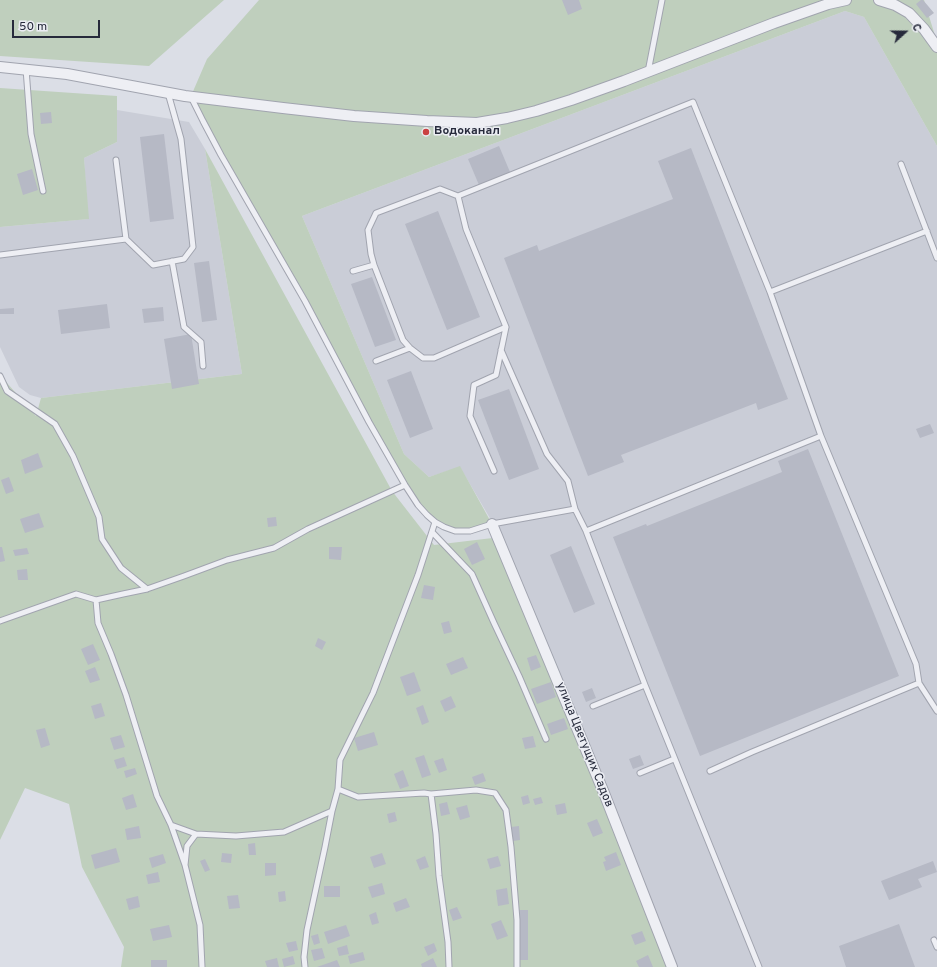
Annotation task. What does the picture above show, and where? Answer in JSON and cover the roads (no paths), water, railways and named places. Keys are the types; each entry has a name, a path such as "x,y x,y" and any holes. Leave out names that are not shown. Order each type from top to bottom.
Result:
{"street":[{"path":"0,67 68,74 191,96 354,116 477,123 536,111 579,97 774,23 828,4 846,0"},
{"path":"879,0 895,5 908,13 924,29 937,47"},
{"name":"улица Цветущих Садов","path":"492,524 604,793 672,967"}],"lane":[{"path":"648,72 662,0"},
{"path":"26,69 31,134 43,191"},
{"path":"116,160 126,239 153,265 184,259 193,247 181,139 167,92"},
{"path":"191,96 221,155 305,301 365,416 418,505 435,522 455,531 470,531 492,524 575,509"},
{"path":"506,327 434,358 423,358 410,348 403,340 371,254 368,230 376,213 440,188 458,196 693,102 770,292 821,436 916,664 919,683 937,711"},
{"path":"901,164 937,258"},
{"path":"458,196 466,229 506,327 496,375 474,385 470,416 494,471"},
{"path":"770,292 927,231"},
{"path":"0,255 126,239"},
{"path":"172,261 184,327 201,342 203,366"},
{"path":"353,271 374,265"},
{"path":"376,361 410,348"},
{"path":"501,350 547,454 568,481 575,509 586,531 674,759 759,967"},
{"path":"0,376 7,391 55,424 73,456 99,517 102,539 120,568 146,589"},
{"path":"586,531 821,436"},
{"path":"0,621 76,594 96,600 146,589 227,560 274,548 308,529 405,485"},
{"path":"305,967 304,957 307,930 338,789 340,760 373,693 418,575 435,522"},
{"path":"432,532 472,574 546,739"},
{"path":"96,600 98,623 126,695 157,796 171,825 185,865 200,925 202,967"},
{"path":"710,771 752,752 919,683"},
{"path":"593,706 645,685"},
{"path":"640,773 674,759"},
{"path":"338,789 358,797 424,793 431,794 476,790 495,793 506,810 511,848 517,920 517,967"},
{"path":"431,794 439,876 448,942 449,967"},
{"path":"171,825 196,834 236,836 284,832 332,811"},
{"path":"185,865 187,846 196,834"},
{"path":"934,940 937,947"}],"place":[{"name":"Водоканал","path":"426,132"}]}
